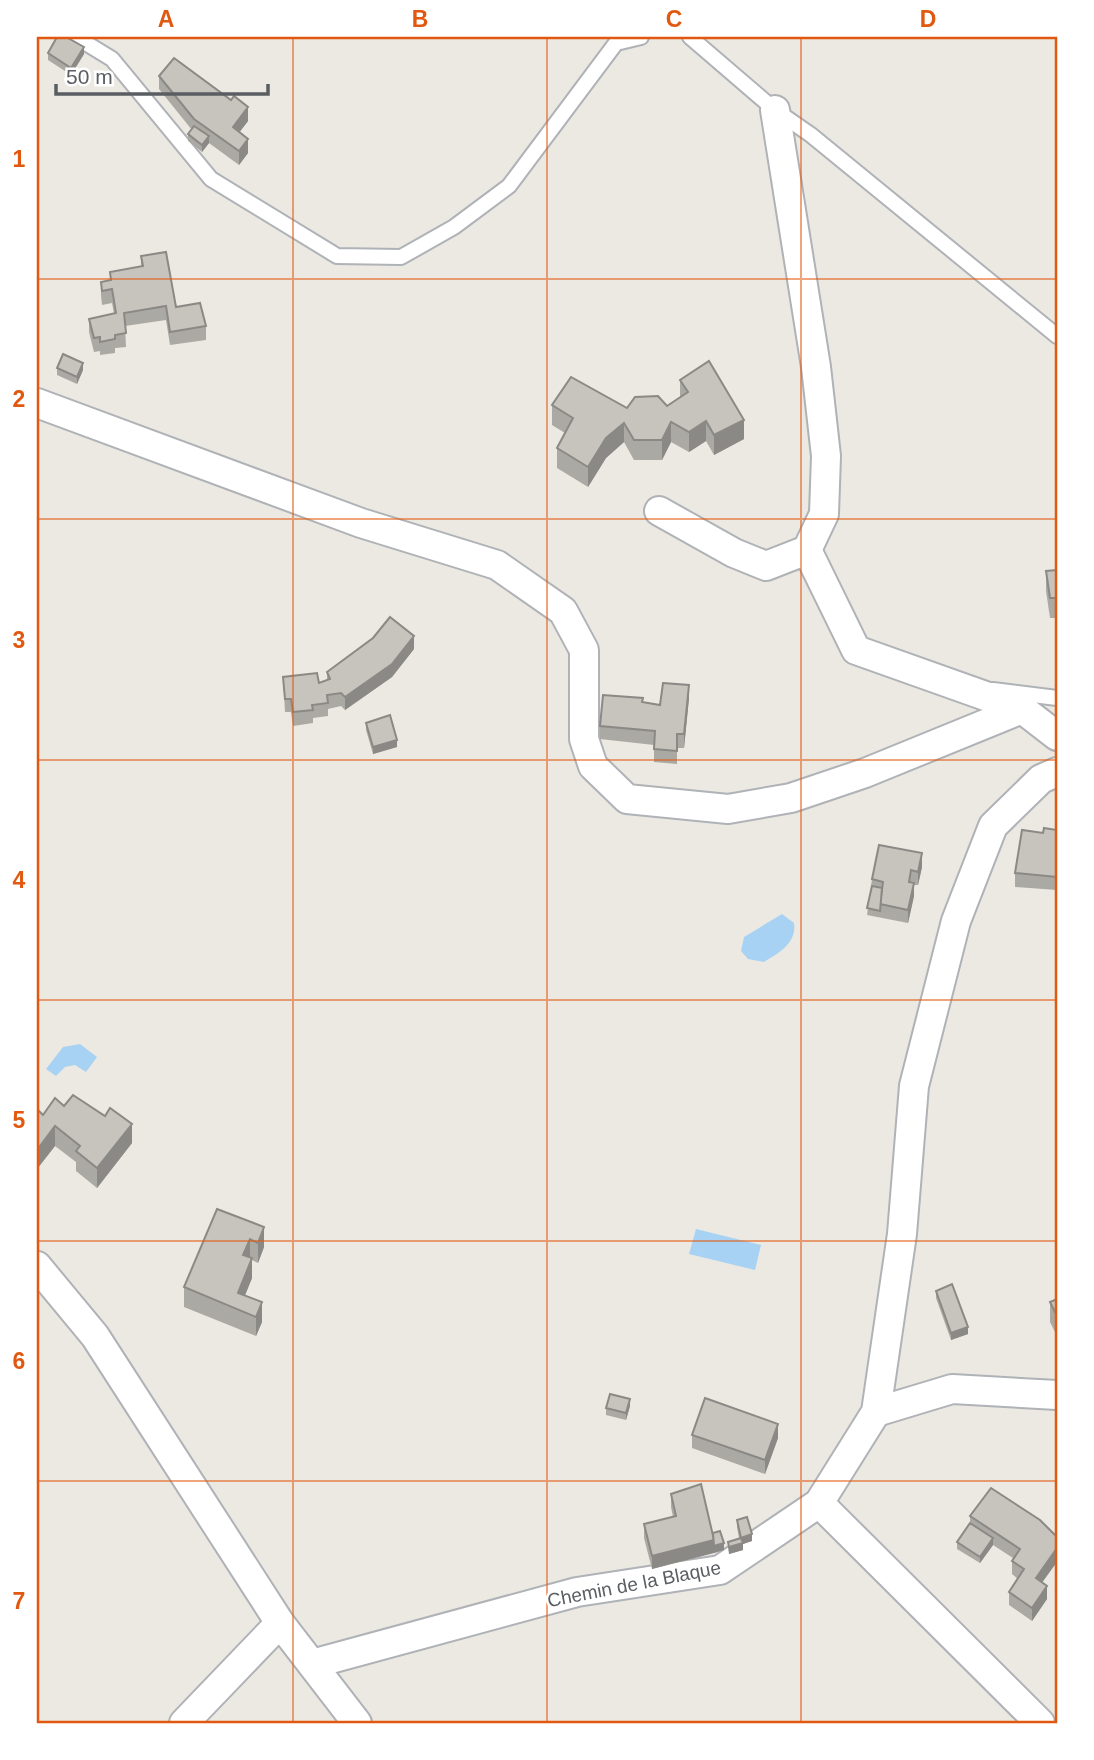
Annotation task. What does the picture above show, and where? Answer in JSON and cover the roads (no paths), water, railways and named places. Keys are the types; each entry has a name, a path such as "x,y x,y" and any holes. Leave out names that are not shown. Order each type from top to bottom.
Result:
{"street":[{"path":"659,511 734,553 766,566 807,550 824,514 826,456 816,367 775,110"},
{"path":"37,403 361,523 497,565 562,611 584,650 584,739 593,766 627,799 728,809 791,798 865,773 1022,709"},
{"path":"807,550 856,650 972,689 1022,709 1057,736"},
{"name":"Chemin de la Blaque","path":"312,1664 577,1592 720,1570 819,1503 876,1412 893,1308 914,1086 956,920 993,826 1041,779 1057,772"},
{"path":"37,1266 95,1336 280,1623 357,1723"},
{"path":"876,1412 952,1389 1057,1395"},
{"path":"819,1503 1040,1723"},
{"path":"184,1723 280,1623"}],"lane":[{"path":"76,37 112,60 211,179 337,256 401,257 454,227 509,186 616,43 641,37"},
{"path":"690,37 775,110 811,135 1057,336"},
{"path":"972,689 1016,691 1057,698"}],"water":[{"path":"782,914 794,923 790,942 764,962 748,959 741,951 744,937"},
{"path":"80,1044 97,1057 86,1072 75,1065 65,1067 56,1076 46,1069 63,1047"},
{"path":"696,1229 761,1245 755,1270 689,1254"}]}
